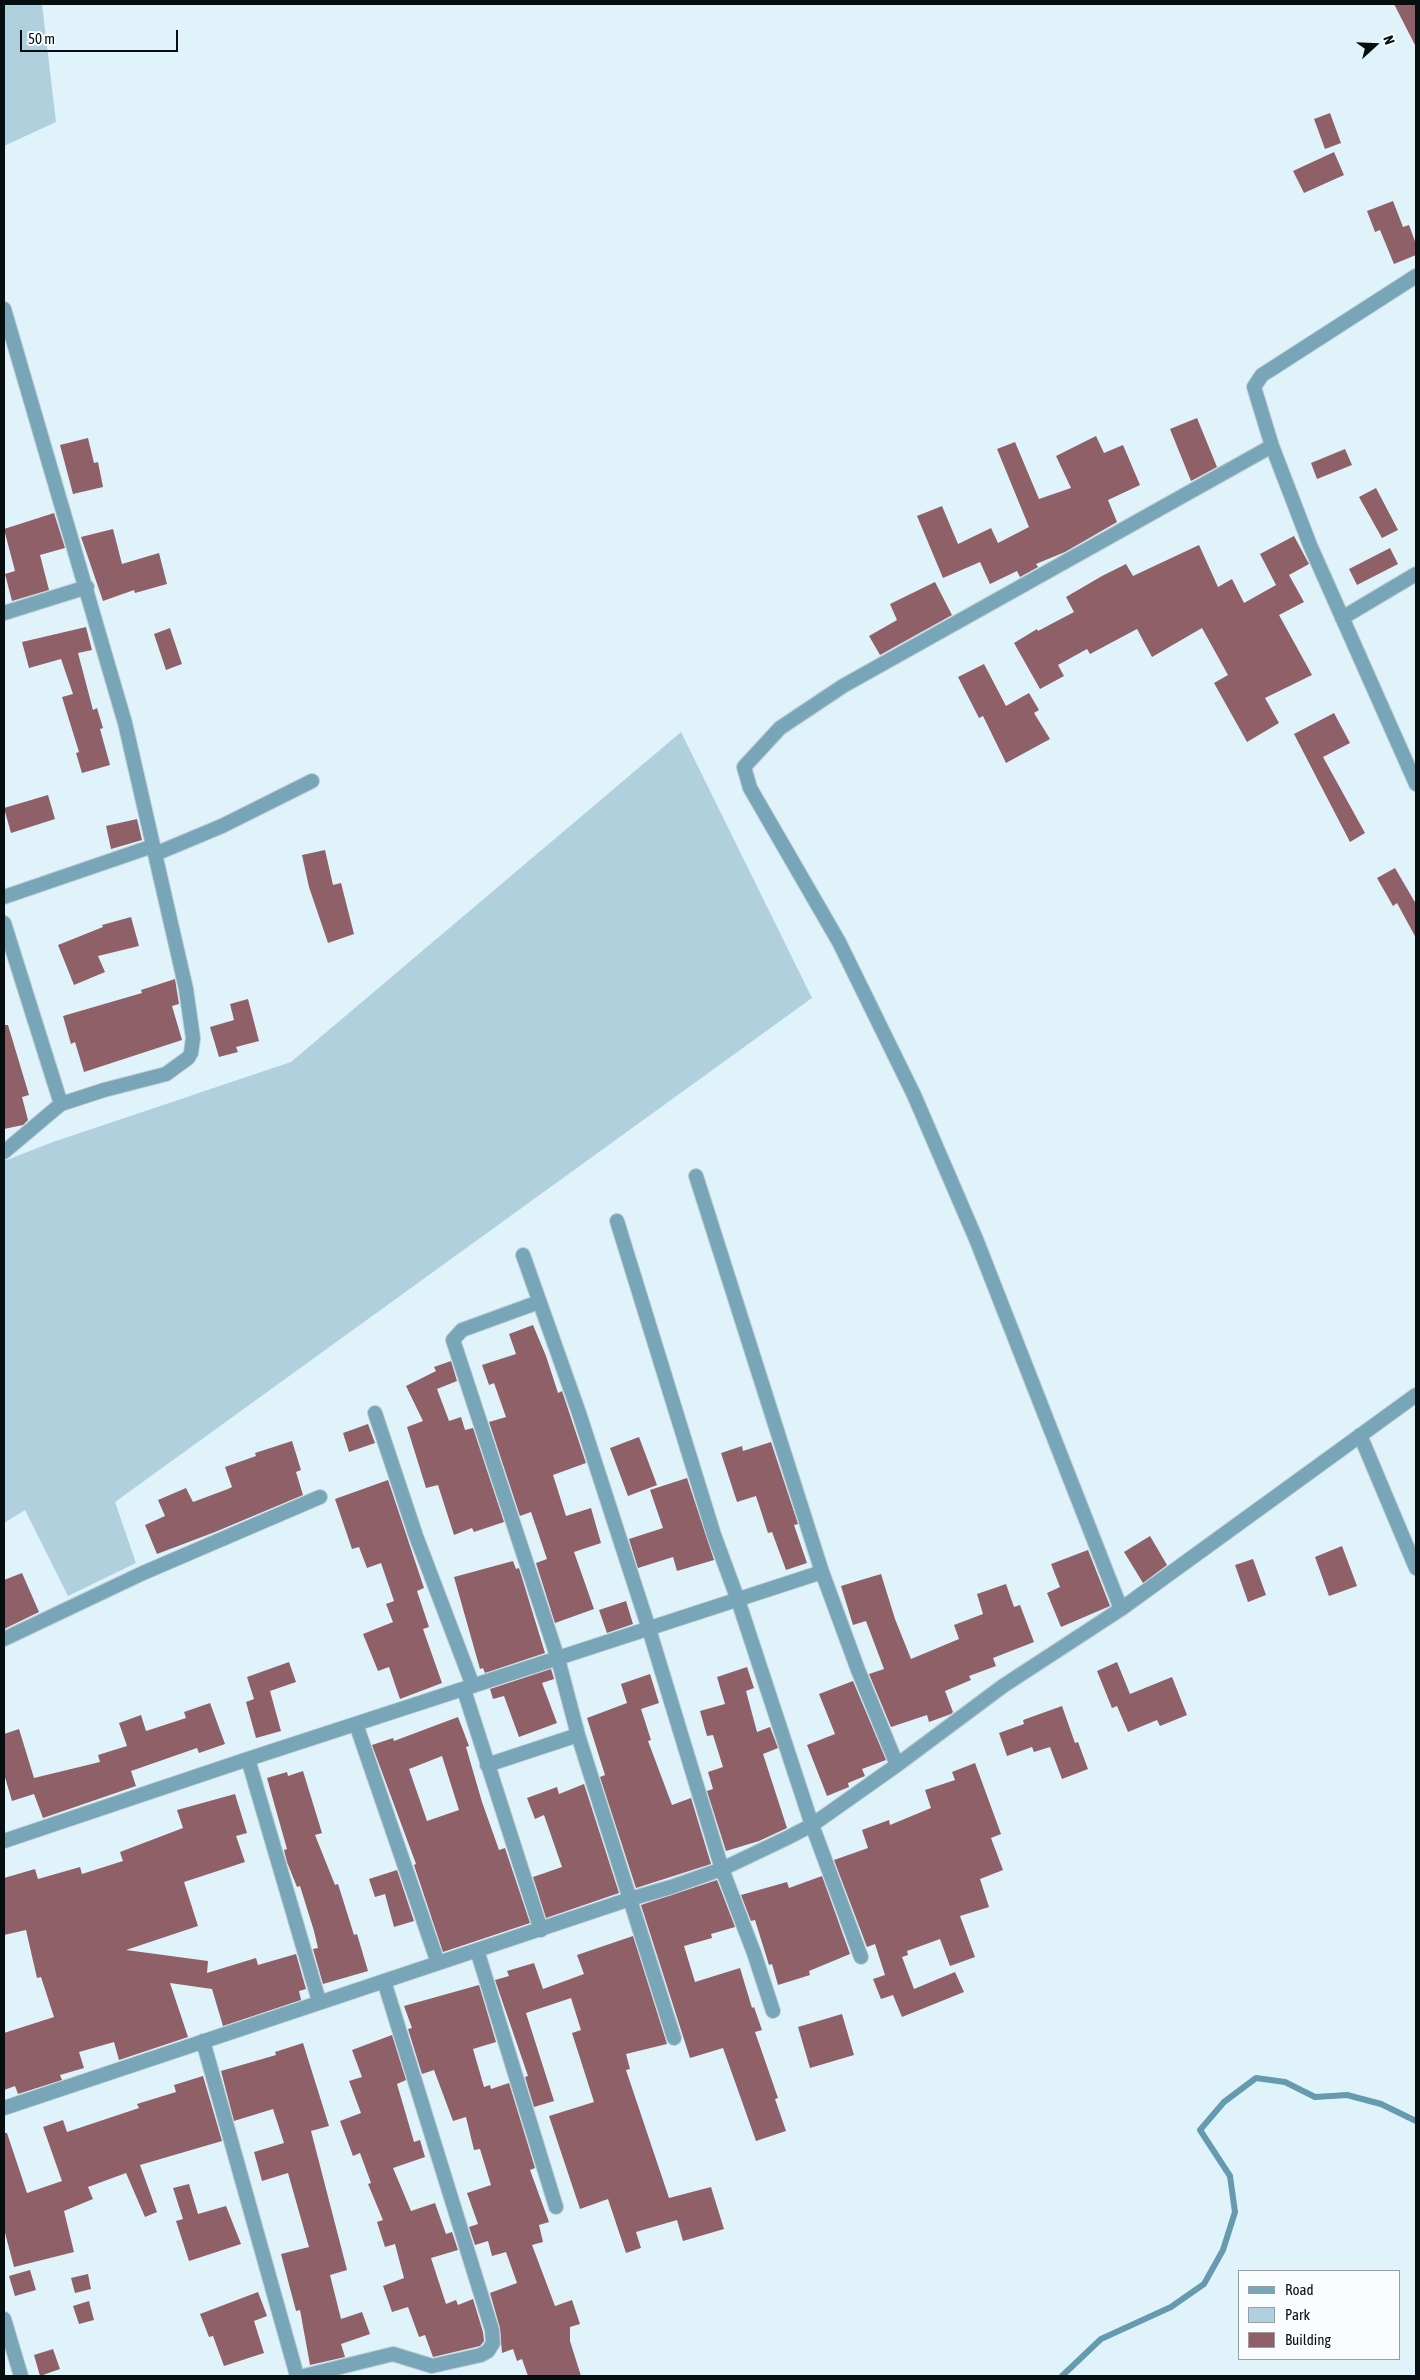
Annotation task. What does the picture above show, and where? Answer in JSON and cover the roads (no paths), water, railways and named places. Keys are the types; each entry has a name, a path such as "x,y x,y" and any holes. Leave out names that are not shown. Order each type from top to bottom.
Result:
{"street":[{"path":"1416,276 1270,370 1257,381 1254,394 1272,446 1342,618 1416,784"},
{"path":"4,309 9,343 87,587 125,723 186,989 193,1038 191,1052 183,1063 166,1074 104,1090 61,1104 4,1152"},
{"path":"1121,1609 976,1239 914,1095 839,942 750,788 744,767 780,728 843,686 1272,446"},
{"path":"1342,618 1416,574"},
{"path":"4,613 87,587"},
{"path":"4,897 154,850 222,826 312,781"},
{"path":"4,923 61,1104"},
{"path":"696,1176 822,1572 865,1688 897,1765"},
{"path":"617,1221 714,1535 738,1600 812,1825 861,1957"},
{"path":"523,1255 579,1413 649,1629 722,1869 754,1953 773,2011"},
{"path":"539,1302 462,1330 453,1340 558,1658 578,1735 674,2038"},
{"path":"4,2108 319,2001 671,1887 722,1869 812,1825 897,1765 1003,1686 1121,1609 1416,1395"},
{"path":"375,1412 469,1688 487,1765 541,1930"},
{"path":"1360,1435 1416,1568"},
{"path":"4,1639 143,1573 320,1497"},
{"path":"4,1841 248,1759 822,1572"},
{"path":"356,1724 438,1963"},
{"path":"487,1765 578,1735"},
{"path":"248,1759 319,2001"},
{"path":"477,1950 556,2207"},
{"path":"304,2376 393,2354 432,2366 481,2355 488,2351 493,2343 492,2330 384,1981"},
{"path":"203,2041 297,2376"},
{"path":"4,2319 21,2376"}],"waterway":[{"path":"1062,2376 1101,2339 1171,2307 1204,2284 1223,2250 1235,2212 1230,2176 1200,2130 1224,2102 1256,2078 1285,2082 1315,2097 1347,2095 1381,2104 1416,2121"}]}
